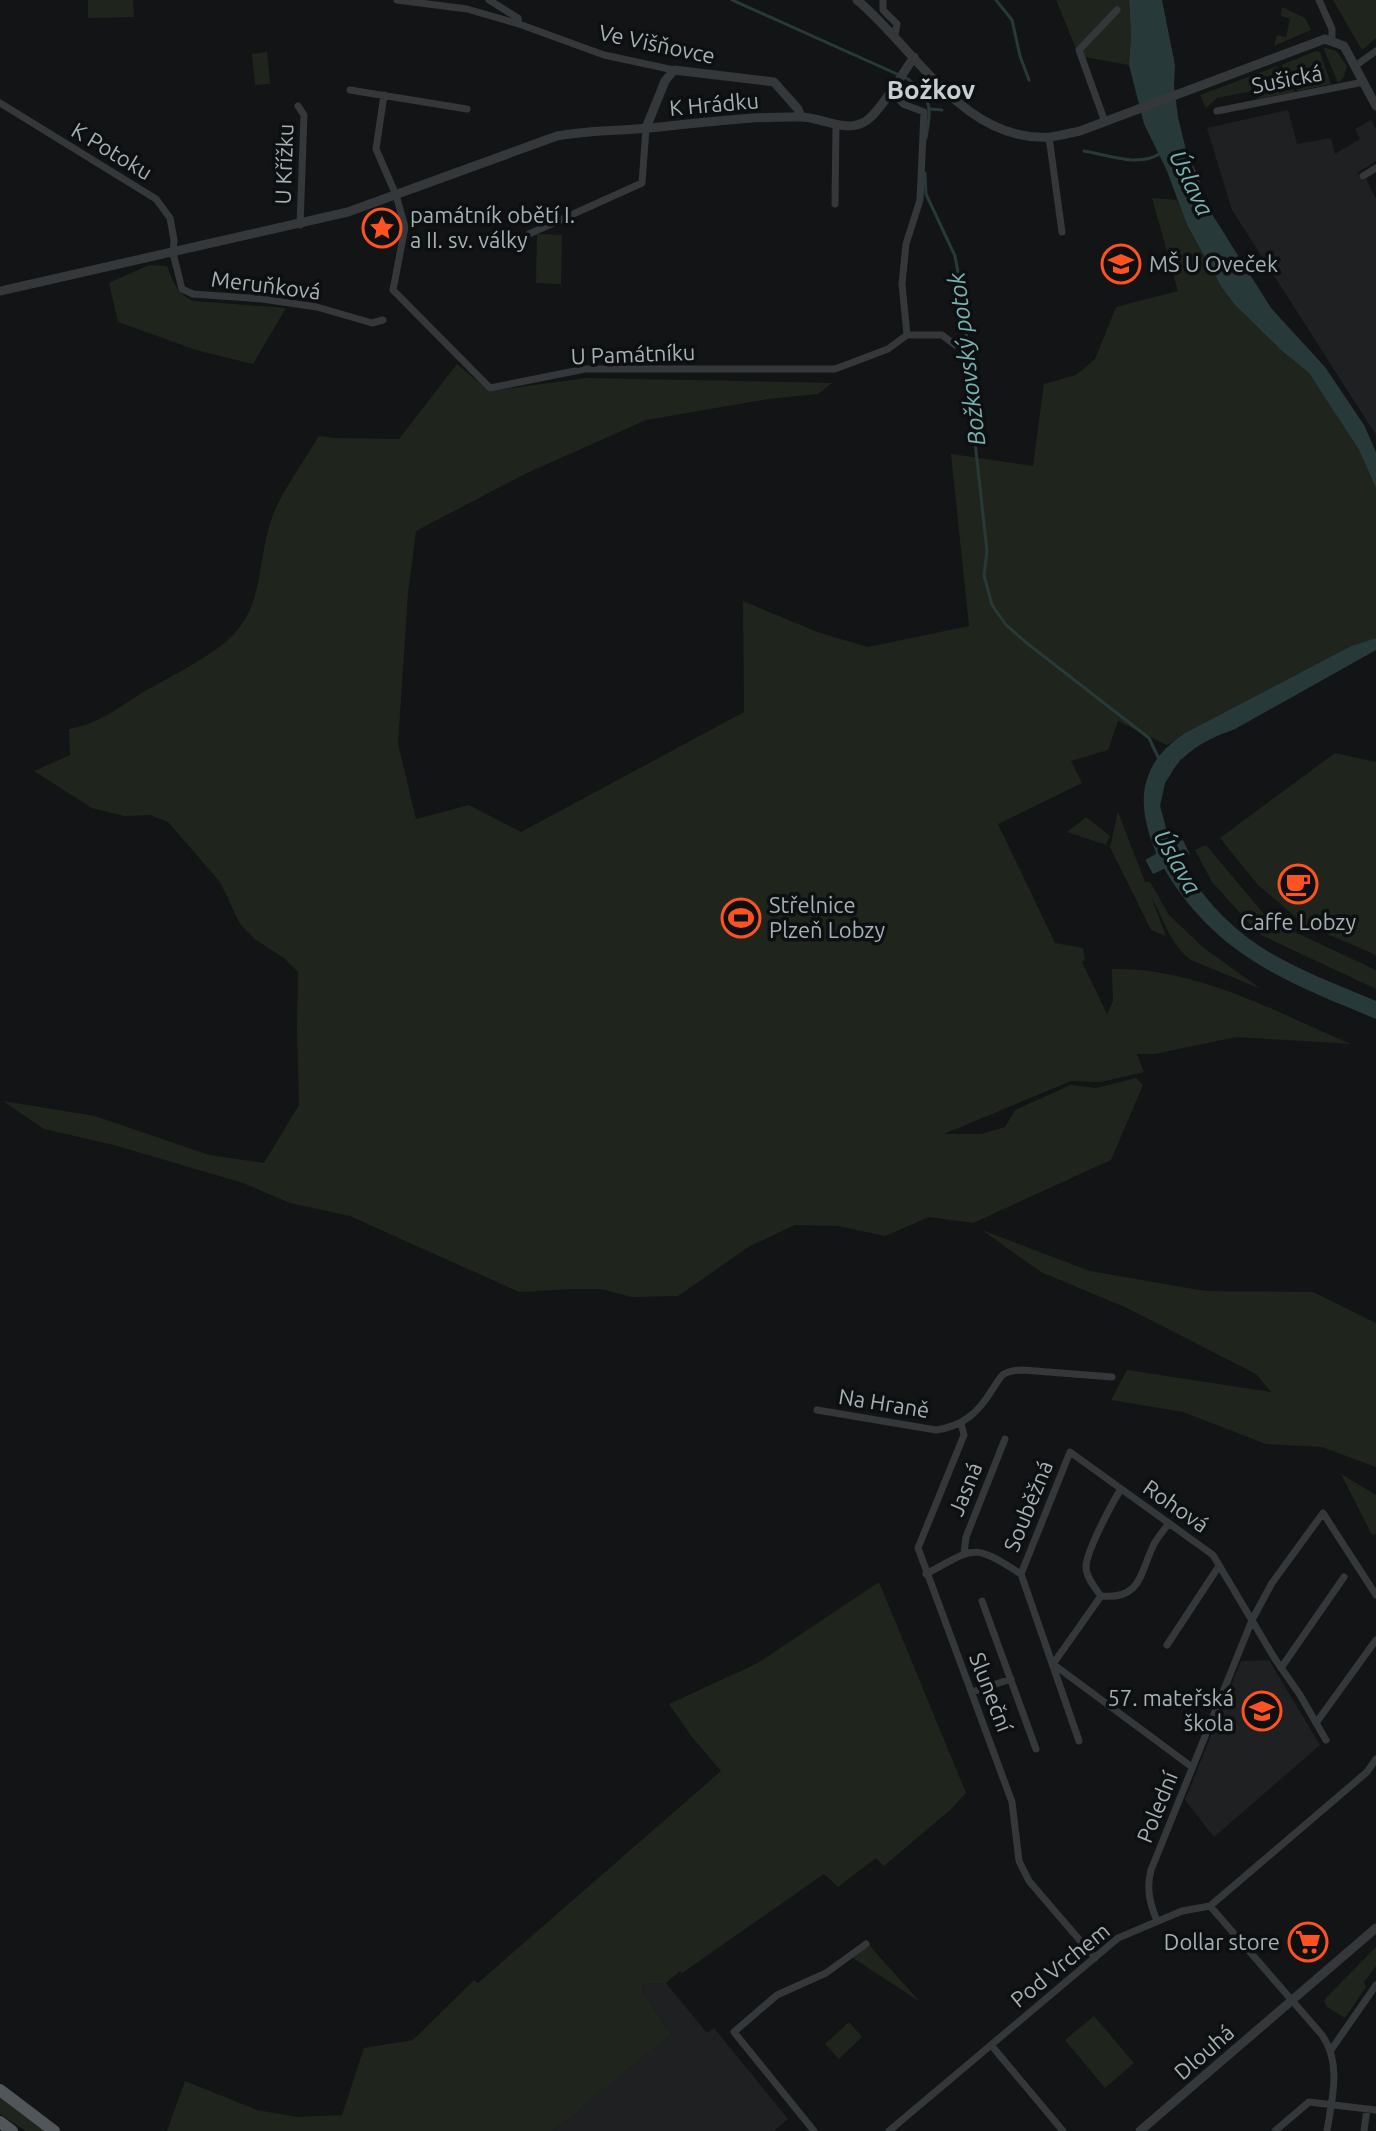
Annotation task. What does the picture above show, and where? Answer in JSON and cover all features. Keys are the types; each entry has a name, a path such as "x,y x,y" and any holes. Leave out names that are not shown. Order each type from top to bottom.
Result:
{"main road":[{"path":"0,2090 54,2131"},
{"path":"0,2122 12,2131"}],"street":[{"name":"Ve Višňovce","path":"397,0 467,9 604,55 674,70 774,82 798,109 801,117"},
{"path":"489,0 518,18 519,24"},
{"path":"857,0 895,35 946,93 968,110 1011,131 1049,137 1080,131 1318,40 1332,40 1332,29 1319,0"},
{"path":"883,0 883,10 897,24 895,35"},
{"path":"1107,121 1079,50 1117,10"},
{"name":"Sušická","path":"1332,40 1344,46 1376,106"},
{"path":"1355,66 1376,51"},
{"path":"835,204 836,124 847,126 866,121 914,57"},
{"name":"K Hrádku","path":"674,70 665,81 646,128 739,118 801,117 836,124"},
{"name":"Sušická","path":"1217,111 1364,82"},
{"path":"893,86 903,104 924,112 920,200 906,244 902,284 907,335 942,335 955,345"},
{"path":"350,90 467,109"},
{"path":"384,95 376,149 396,195"},
{"name":"K Potoku","path":"0,103 156,199 170,218 173,253"},
{"name":"U Křížku","path":"298,106 304,115 300,225"},
{"path":"0,291 348,212 557,136 646,128 642,183 529,234"},
{"path":"1049,137 1062,232"},
{"path":"1363,176 1376,168"},
{"name":"U Památníku","path":"396,195 405,227 393,290 490,388 585,369 835,369 888,349 907,335"},
{"name":"Meruňková","path":"173,253 182,289 193,294 317,307 372,323 383,320"},
{"path":"961,1423 980,1409 1000,1378 1010,1372 1023,1370 1112,1377"},
{"name":"Na Hraně","path":"817,1410 923,1429 949,1428 961,1423"},
{"name":"Sluneční","path":"961,1423 964,1435 918,1548 1012,1802 1019,1861 1029,1881 1095,1958"},
{"name":"Jasná","path":"964,1553 966,1537 1005,1439"},
{"name":"Rohová","path":"1070,1452 1213,1555 1326,1740"},
{"name":"Souběžná","path":"1070,1452 1021,1574 1079,1741"},
{"path":"1101,1596 1088,1577 1086,1564 1121,1489"},
{"name":"Polední","path":"1157,1921 1151,1909 1147,1883 1192,1767 1252,1620 1272,1583 1323,1513 1376,1595"},
{"path":"1169,1523 1155,1543 1135,1586 1128,1592 1101,1596 1053,1664 1192,1767"},
{"path":"926,1574 964,1553 986,1552 1021,1574"},
{"path":"1167,1645 1219,1566"},
{"path":"1281,1668 1344,1577"},
{"path":"982,1601 1036,1749"},
{"path":"1316,1723 1376,1640"},
{"path":"972,1692 1011,1679"},
{"name":"Pod Vrchem","path":"889,2131 1118,1938 1182,1911 1210,1906 1367,1772 1376,1759"},
{"path":"1210,1906 1322,2035 1331,2050 1334,2064 1327,2131"},
{"name":"Dlouhá","path":"1140,2131 1376,1928"},
{"path":"814,2131 734,2032 777,1995 826,1973 866,1944"},
{"path":"1331,2050 1376,1985"},
{"path":"991,2045 1063,2131"},
{"path":"1275,2131 1309,2102 1372,2110 1364,2131"}],"shaded area":[{"path":"88,0 133,0 134,17 88,18"},
{"path":"1056,0 1129,0 1129,65 1079,56"},
{"path":"1333,0 1376,0 1376,38 1362,50"},
{"path":"1282,7 1305,18 1311,30 1274,46 1277,35 1286,37 1290,19 1281,16"},
{"path":"1323,47 1336,51 1347,66 1344,77 1338,83"},
{"path":"267,52 270,84 255,85 252,54"},
{"path":"1320,52 1331,84 1298,91 1281,65"},
{"path":"1277,66 1295,92 1259,99 1252,91 1217,98 1206,108 1200,95"},
{"path":"1288,110 1297,144 1331,138 1335,154 1360,139 1355,129 1371,120 1376,129 1376,161 1357,173 1362,181 1366,179 1376,199 1376,435 1232,210 1207,128"},
{"path":"1152,198 1177,200 1187,225 1222,288 1282,351 1309,373 1359,450 1376,488 1376,638 1351,646 1167,745 1118,721 1108,750 1071,761 1082,783 998,824 1055,943 1083,948 1085,960 1082,962 1107,1014 1113,1001 1112,969 1143,970 1205,983 1351,1044 1236,1037 1155,1054 1137,1054 1144,1072 1101,1082 1071,1081 944,1134 981,1134 1005,1127 1015,1110 1071,1085 1096,1088 1136,1078 1143,1085 1111,1160 973,1223 929,1217 885,1236 838,1226 795,1225 750,1246 678,1296 631,1297 602,1289 519,1292 350,1216 290,1203 243,1183 114,1145 44,1129 3,1101 95,1116 209,1155 264,1163 299,1105 298,972 240,924 220,882 168,822 150,815 124,816 92,808 34,771 70,755 69,729 109,714 203,658 233,635 256,594 273,515 319,436 399,439 457,364 489,391 587,378 832,383 818,394 768,399 646,420 525,474 416,531 408,593 398,744 416,819 469,805 521,832 744,712 743,601 820,633 868,647 969,626 951,454 1033,466 1044,384 1076,375 1095,359 1116,307 1178,291"},
{"path":"537,234 562,235 561,284 536,283"},
{"path":"149,265 167,266 180,291 194,301 286,308 253,364 196,350 118,322 109,283"},
{"path":"1335,753 1376,762 1376,955 1304,924 1258,885 1220,838"},
{"path":"1118,812 1145,882 1150,882 1169,915 1204,948 1261,989 1191,960 1172,939 1151,896 1166,936 1151,930 1110,847"},
{"path":"1086,817 1110,836 1106,845 1067,832"},
{"path":"1206,845 1269,920 1376,970 1376,989 1259,934 1212,882 1195,850"},
{"path":"982,1230 1090,1271 1205,1291 1313,1292 1376,1323 1376,1467 1322,1447 1266,1444 1183,1412 1111,1400 1127,1370 1271,1392 1256,1374 1127,1308 1041,1272"},
{"path":"1341,1474 1376,1495 1376,1534 1372,1535"},
{"path":"879,1582 966,1793 884,1866 876,1858 838,1887 824,1874 666,1983 644,1984 641,1989 671,2035 582,2106 580,2111 552,2131 167,2131 185,2081 257,2110 297,2117 342,2115 364,2048 413,2040 474,1980 478,1983 721,1771 669,1704 758,1663"},
{"path":"1269,1660 1320,1745 1214,1837 1185,1800 1241,1661"},
{"path":"869,1945 920,2002 850,1956"},
{"path":"1376,1947 1376,1966 1345,2018 1327,2007 1324,2001"},
{"path":"666,1983 707,2033 714,2028 788,2119 774,2131 552,2131 671,2035 641,1989 644,1984"},
{"path":"1094,2016 1134,2063 1105,2088 1065,2040"},
{"path":"849,2022 862,2037 839,2059 825,2044"},
{"path":"0,2097 44,2131 26,2131 0,2114"}],"water":[{"name":"Úslava","path":"1129,0 1162,0 1175,65 1178,117 1205,203 1271,308 1325,367 1364,425 1376,452 1376,488 1359,450 1309,373 1235,305 1222,288 1187,225 1167,171 1144,124 1129,65"},
{"name":"Úslava","path":"1376,638 1376,650 1197,747 1173,771 1163,803 1171,845 1183,839 1190,855 1180,861 1221,914 1242,934 1289,963 1376,1001 1376,1019 1312,992 1256,963 1207,924 1164,869 1153,875 1145,859 1156,853 1145,818 1144,802 1149,772 1157,758 1185,733 1351,646"}],"pier":[{"path":"1156,754 1144,787 1142,805 1156,854 1145,860 1153,874 1164,869 1174,885 1170,888 1162,874 1151,877 1141,860 1151,852 1140,819 1139,792"},
{"path":"1181,759 1169,785 1164,806 1174,839 1185,836 1194,853 1185,862 1193,873 1189,875 1180,860 1190,854 1183,840 1171,845 1160,806 1165,783"}],"waterway":[{"name":"Božkovský potok","path":"732,0 908,79 922,92 928,105 926,138"},
{"path":"996,0 1012,20 1029,80"},
{"path":"931,109 942,110"},
{"name":"Úslava","path":"1084,151 1133,160 1143,160 1161,153"},
{"name":"Božkovský potok","path":"925,173 926,194 955,256 966,316 967,369 987,551 984,575 992,605 1006,625 1028,644 1149,738 1159,759"}],"place":[{"name":"památník obětí I. a II. sv. války","path":"382,228"},
{"name":"MŠ U Oveček","path":"1121,264"},
{"name":"Caffe Lobzy","path":"1298,884"},
{"name":"Střelnice Plzeň Lobzy","path":"741,918"},
{"name":"57. mateřská škola","path":"1262,1711"},
{"name":"Dollar store","path":"1308,1942"}],"district":[{"name":"Božkov","path":"931,90"}]}
